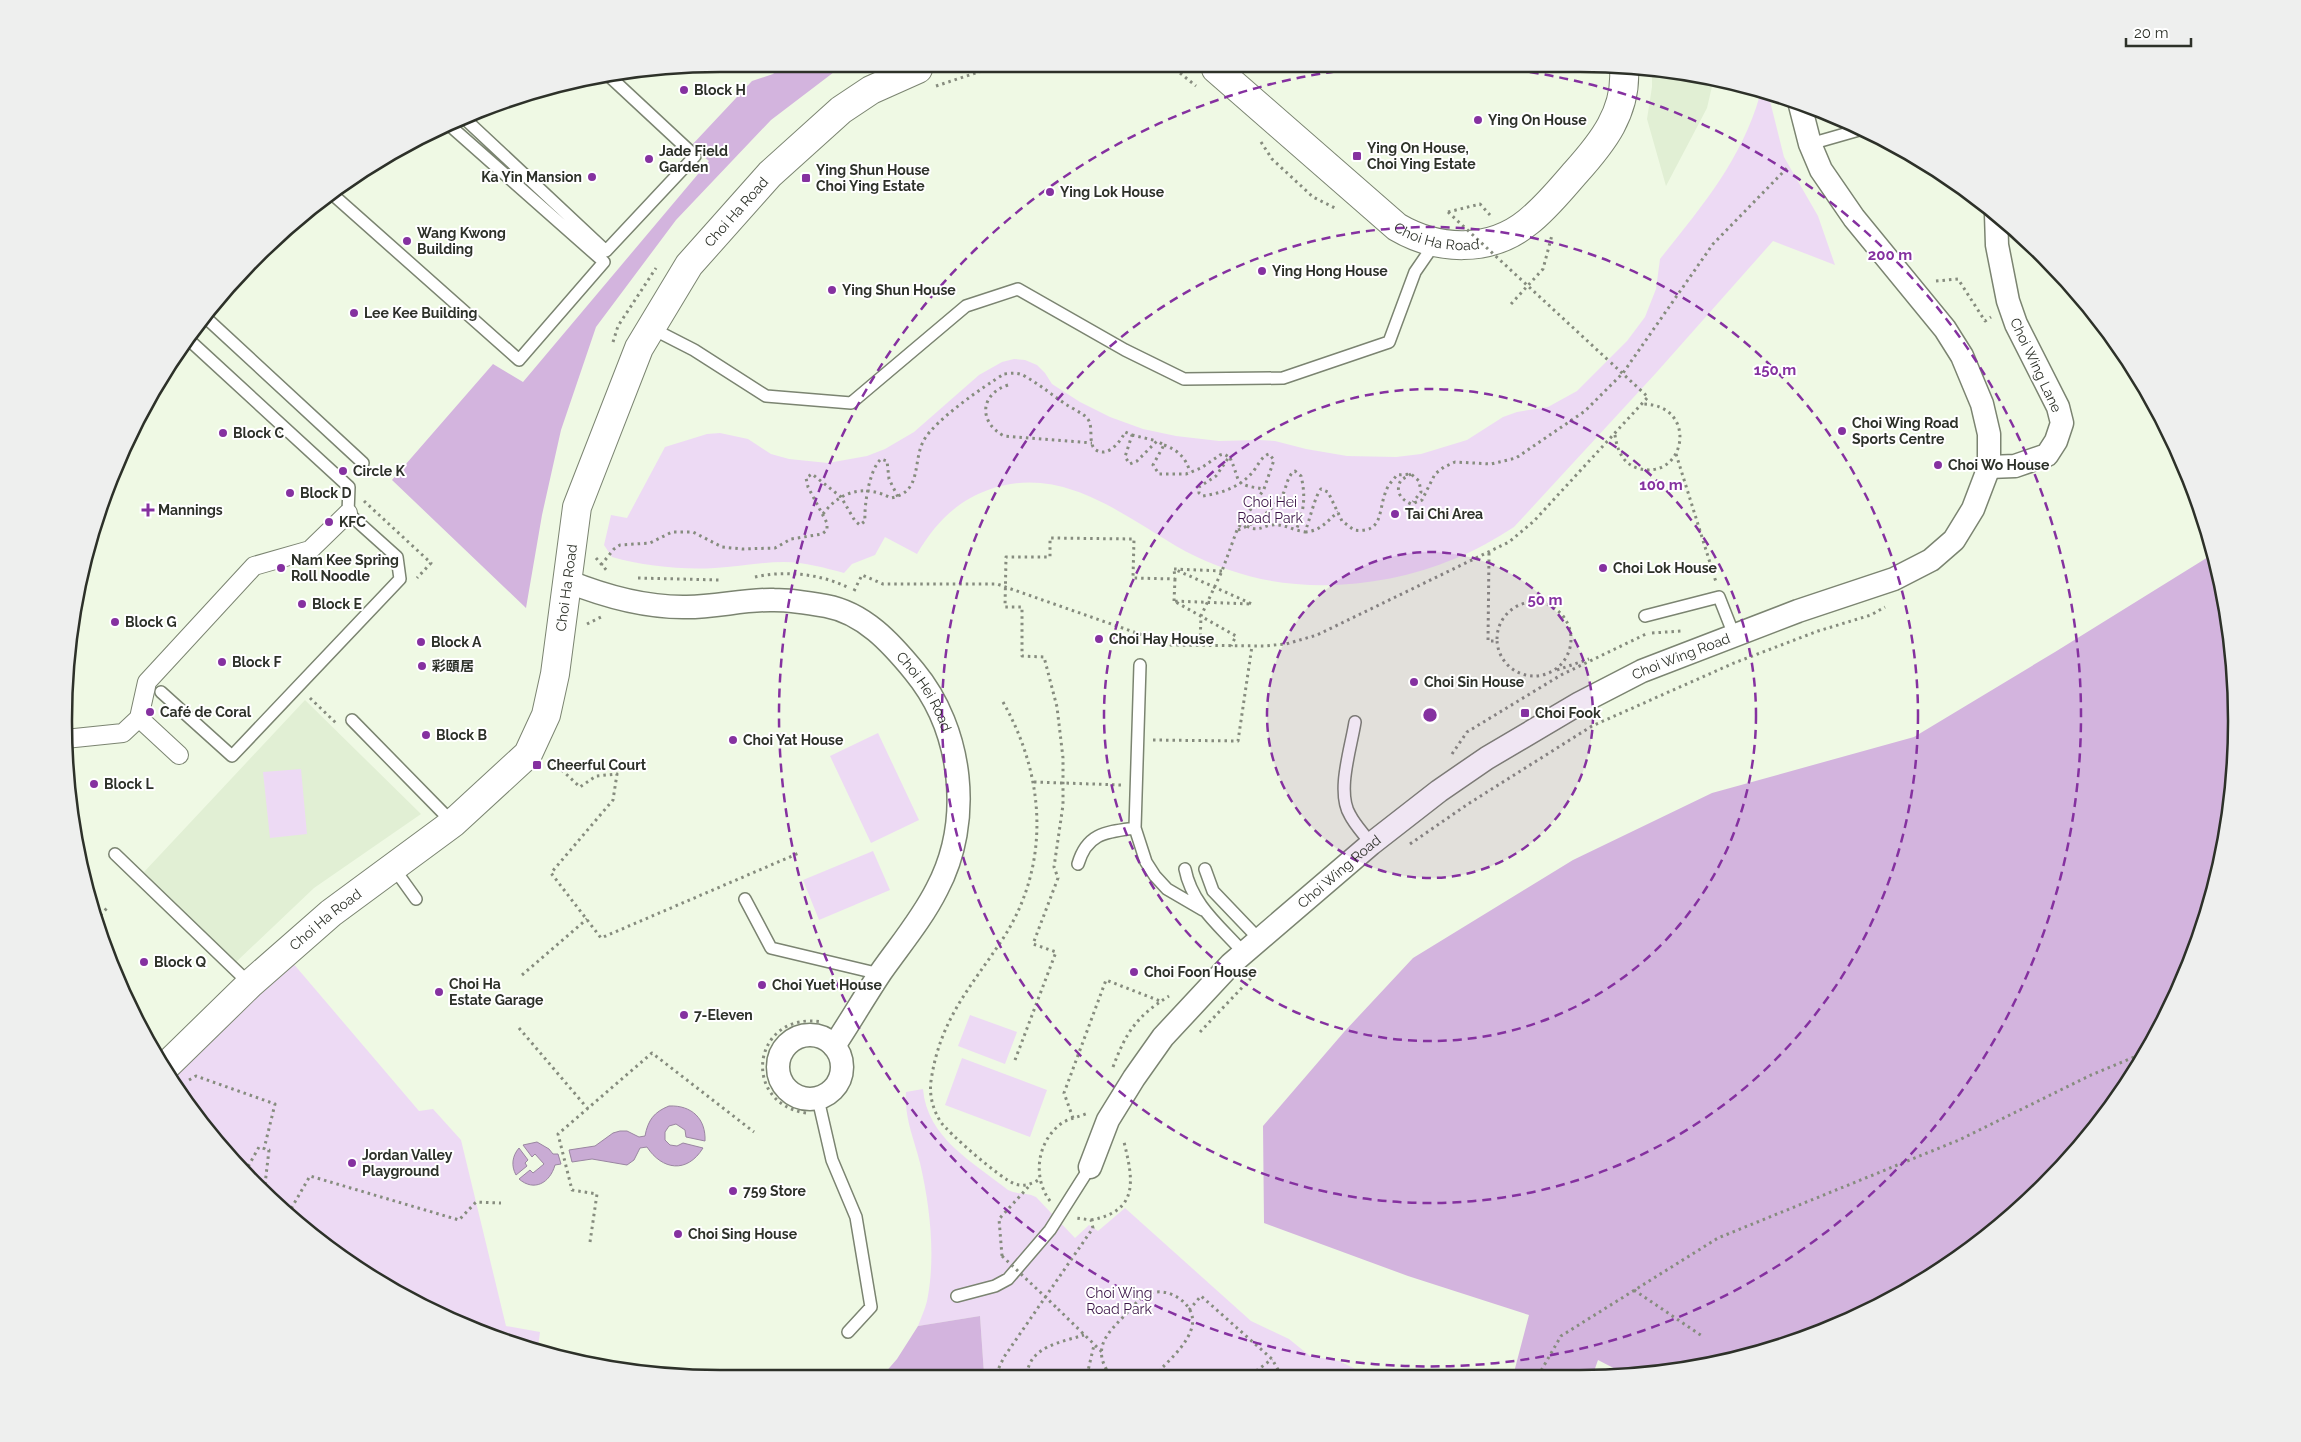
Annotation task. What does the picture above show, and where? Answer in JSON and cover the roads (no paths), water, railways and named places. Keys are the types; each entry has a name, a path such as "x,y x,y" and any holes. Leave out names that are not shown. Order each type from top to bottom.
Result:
{"street":[{"name":"Choi Ha Road","path":"1219,72 1386,219 1409,234 1435,243 1463,245 1488,241 1516,230 1541,211 1592,154 1611,127 1622,94 1624,74"},
{"name":"Choi Ha Road","path":"176,1072 250,984 330,913 453,823 528,754 546,715 555,674 577,507 638,348 689,265 770,174 841,110 871,90 925,78"},
{"name":"Choi Wing Road","path":"1090,1167 1108,1120 1134,1078 1163,1037 1251,945 1371,844 1427,800 1487,758 1580,703 1730,626 1798,611 1894,580 1931,560 1954,540 1973,509 1989,467 1989,434 1982,404 1962,356 1927,305 1854,218 1821,170 1810,144 1802,112"},
{"name":"Choi Wing Lane","path":"1989,467 2015,466 2047,454 2056,441 2062,423 2058,406 2016,324 2008,301 1997,245 1996,224"},
{"path":"73,738 123,733 139,718 147,682 254,566 310,550 348,512"},
{"name":"Choi Hei Road","path":"567,581 604,595 652,606 702,607 773,600 829,607 856,617 880,633 923,681 941,713 953,747 958,783 958,819 951,855 938,888 834,1046"},
{"path":"139,718 179,755"},
{"path":"806,1035 821,1037 834,1046 842,1066 836,1086 828,1094 818,1099 808,1100 798,1097 785,1088 778,1074 780,1053 787,1044 806,1035"}],"lane":[{"path":"470,123 606,251 658,190 694,156 615,82"},
{"path":"338,199 519,360 604,262 455,130"},
{"path":"1810,144 1851,132"},
{"path":"650,328 694,350 766,396 851,403 966,306 1018,289 1125,350 1184,379 1283,378 1389,342 1415,272 1435,243"},
{"path":"210,322 363,463"},
{"path":"161,692 232,756 400,579 397,557 348,512 350,487 194,344"},
{"path":"1645,616 1719,597 1730,626"},
{"path":"1140,665 1135,828 1146,862 1167,889 1203,910 1251,945"},
{"path":"352,720 453,823"},
{"path":"1355,722 1343,790 1345,803 1350,815 1371,844"},
{"path":"1078,864 1081,854 1096,837 1105,832 1135,828"},
{"path":"114,854 250,984"},
{"path":"392,866 416,899"},
{"path":"1186,869 1190,886 1203,910"},
{"path":"1205,869 1213,891 1251,945"},
{"path":"745,899 771,948 880,974"},
{"path":"818,1099 832,1160 856,1217 871,1307 848,1332"},
{"path":"957,1296 995,1286 1008,1279 1050,1230 1090,1167"}],"place":[{"name":"Block H","path":"684,90"},
{"name":"Ying On House","path":"1478,120"},
{"name":"Ying On House, Choi Ying Estate","path":"1357,156"},
{"name":"Jade Field Garden","path":"649,159"},
{"name":"Ka Yin Mansion","path":"592,177"},
{"name":"Ying Shun House Choi Ying Estate","path":"806,178"},
{"name":"Ying Lok House","path":"1050,192"},
{"name":"Wang Kwong Building","path":"407,241"},
{"name":"Ying Hong House","path":"1262,271"},
{"name":"Ying Shun House","path":"832,290"},
{"name":"Lee Kee Building","path":"354,313"},
{"name":"Choi Wing Road Sports Centre","path":"1842,431"},
{"name":"Block C","path":"223,433"},
{"name":"Choi Wo House","path":"1938,465"},
{"name":"Circle K","path":"343,471"},
{"name":"Block D","path":"290,493"},
{"name":"Mannings","path":"148,510"},
{"name":"Tai Chi Area","path":"1395,514"},
{"name":"KFC","path":"329,522"},
{"name":"Nam Kee Spring Roll Noodle","path":"281,568"},
{"name":"Choi Lok House","path":"1603,568"},
{"name":"Block E","path":"302,604"},
{"name":"Block G","path":"115,622"},
{"name":"Choi Hay House","path":"1099,639"},
{"name":"Block A","path":"421,642"},
{"name":"Block F","path":"222,662"},
{"name":"彩頤居","path":"422,666"},
{"name":"Choi Sin House","path":"1414,682"},
{"name":"Café de Coral","path":"150,712"},
{"name":"Choi Fook","path":"1525,713"},
{"name":"Block B","path":"426,735"},
{"name":"Choi Yat House","path":"733,740"},
{"name":"Cheerful Court","path":"537,765"},
{"name":"Block L","path":"94,784"},
{"name":"Block Q","path":"144,962"},
{"name":"Choi Foon House","path":"1134,972"},
{"name":"Choi Yuet House","path":"762,985"},
{"name":"Choi Ha Estate Garage","path":"439,992"},
{"name":"7-Eleven","path":"684,1015"},
{"name":"Jordan Valley Playground","path":"352,1163"},
{"name":"759 Store","path":"733,1191"},
{"name":"Choi Sing House","path":"678,1234"}],"park label":[{"name":"Choi Hei Road Park","path":"1270,510"},
{"name":"Choi Wing Road Park","path":"1119,1302"}]}
